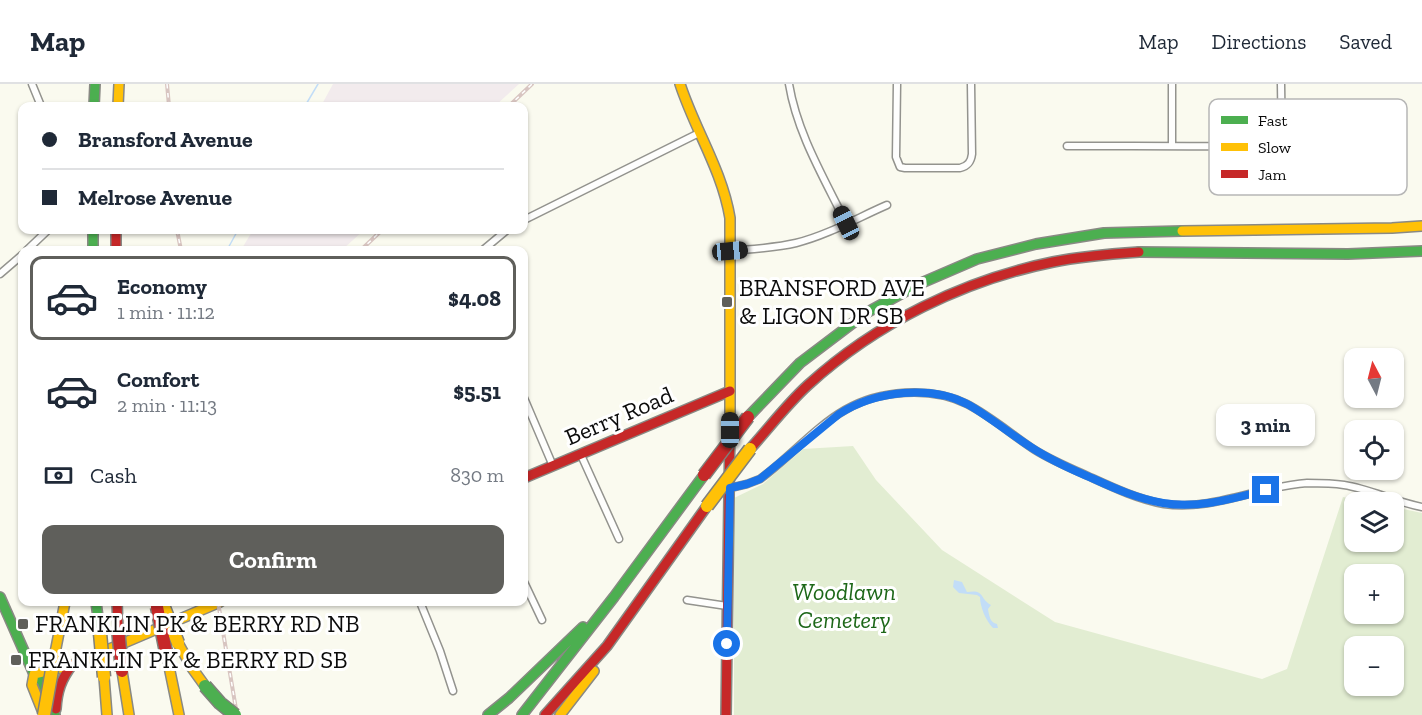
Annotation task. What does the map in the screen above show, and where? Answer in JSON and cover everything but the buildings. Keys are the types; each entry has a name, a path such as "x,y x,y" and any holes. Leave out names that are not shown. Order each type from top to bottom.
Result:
{"main road":[{"path":"94,84 94,102"},
{"path":"118,102 119,84"},
{"path":"680,84 689,110 726,193 729,218 730,488 726,715"},
{"path":"522,715 614,597 748,417 800,363 866,313 920,284 978,259 1036,244 1104,233 1422,226"},
{"path":"545,715 606,646 750,449 807,386 876,333 929,304 958,291 1019,270 1064,260 1114,254 1140,252 1348,254 1422,251"},
{"name":"Berry Road","path":"528,476 730,392"},
{"path":"0,597 34,674 42,681 56,715"},
{"path":"488,715 509,698 614,597"},
{"path":"44,715 64,606"},
{"path":"97,606 107,715"},
{"path":"117,606 122,671 129,715"},
{"path":"159,606 179,715"},
{"path":"160,606 192,668 220,703 235,715"},
{"path":"34,674 72,665 211,606"},
{"path":"560,715 598,664 606,646"},
{"path":"56,715 57,690 72,665"},
{"path":"34,674 32,685 44,715"}],"street":[{"path":"32,84 39,102"},
{"path":"789,84 798,119 809,147 846,223"},
{"path":"897,84 896,157 900,167 905,168 960,168 969,163 972,154 971,84"},
{"path":"1172,84 1172,146"},
{"path":"1281,84 1281,99"},
{"path":"528,218 699,133"},
{"path":"1067,146 1209,146"},
{"path":"730,251 798,242 887,205"},
{"path":"31,246 44,234"},
{"path":"488,246 502,234"},
{"path":"0,274 18,258"},
{"path":"730,488 760,479 846,410 881,397 902,393 922,393 946,397 967,404 1037,451 1069,468 1151,501 1190,505 1225,501 1279,487 1322,483 1345,485 1422,507"},
{"path":"528,407 553,466"},
{"path":"581,455 619,539"},
{"path":"528,590 542,620"},
{"path":"687,600 727,606"},
{"path":"422,606 453,691"}],"shaded area":[{"path":"333,84 519,84 499,102 323,102"},
{"path":"251,234 360,234 346,246 243,246"}],"green space":[{"name":"Woodlawn Cemetery","path":"853,446 876,480 942,550 1055,622 1262,679 1287,669 1343,497 1344,552 1404,552 1404,509 1422,513 1422,715 734,715 734,498 763,484 803,449"}],"water":[{"path":"954,580 962,582 967,592 979,593 991,605 988,609 989,616 998,628 993,628 988,622 980,597 959,593 953,587"}],"waterway":[{"path":"307,102 318,84"},
{"path":"229,246 236,234"}],"railway":[{"path":"167,84 169,102"},
{"path":"513,102 532,84"},
{"path":"178,234 180,246"},
{"path":"365,246 378,234"},
{"path":"219,606 237,715"}],"traffic: fast":[{"path":"94,102 95,84"},
{"path":"748,417 800,363 866,313 919,284 977,259 1036,244 1104,233 1182,231"},
{"path":"93,234 93,246"},
{"path":"1139,252 1348,254 1422,251"},
{"path":"522,715 614,597 704,475"},
{"path":"0,597 34,674 42,681 55,715"},
{"path":"97,606 100,633"},
{"path":"488,715 583,627"},
{"path":"205,686 235,715"}],"traffic: slow":[{"path":"118,102 119,84"},
{"path":"680,84 721,183 730,218 730,424"},
{"path":"1182,231 1422,226"},
{"path":"707,506 750,449"},
{"path":"55,653 64,606"},
{"path":"163,606 178,643"},
{"path":"34,674 72,665 211,606"},
{"path":"100,633 104,677"},
{"path":"178,643 205,686"},
{"path":"166,652 179,715"},
{"path":"44,715 55,653"},
{"path":"122,671 129,715"},
{"path":"560,715 594,671"},
{"path":"34,674 32,685 44,715"},
{"path":"104,677 107,715"}],"traffic: jam":[{"path":"116,234 116,246"},
{"path":"750,449 800,392 834,363 862,342 923,307 954,292 1020,270 1075,258 1139,252"},
{"path":"528,476 730,391"},
{"path":"704,475 748,417"},
{"path":"726,715 730,424"},
{"path":"545,715 607,646 707,506"},
{"path":"117,606 118,628"},
{"path":"157,607 166,652"},
{"path":"118,628 122,671"},
{"path":"56,709 60,686 72,665"}],"place":[{"name":"BRANSFORD AVE & LIGON DR SB","path":"727,302"},
{"name":"FRANKLIN PK & BERRY RD NB","path":"23,624"},
{"name":"FRANKLIN PK & BERRY RD SB","path":"16,660"}],"route":[{"path":"727,644 730,488 760,479 839,414 876,398 902,393 922,393 940,395 962,402 997,422 1037,451 1069,468 1151,501 1190,505 1225,501 1266,490"}]}
